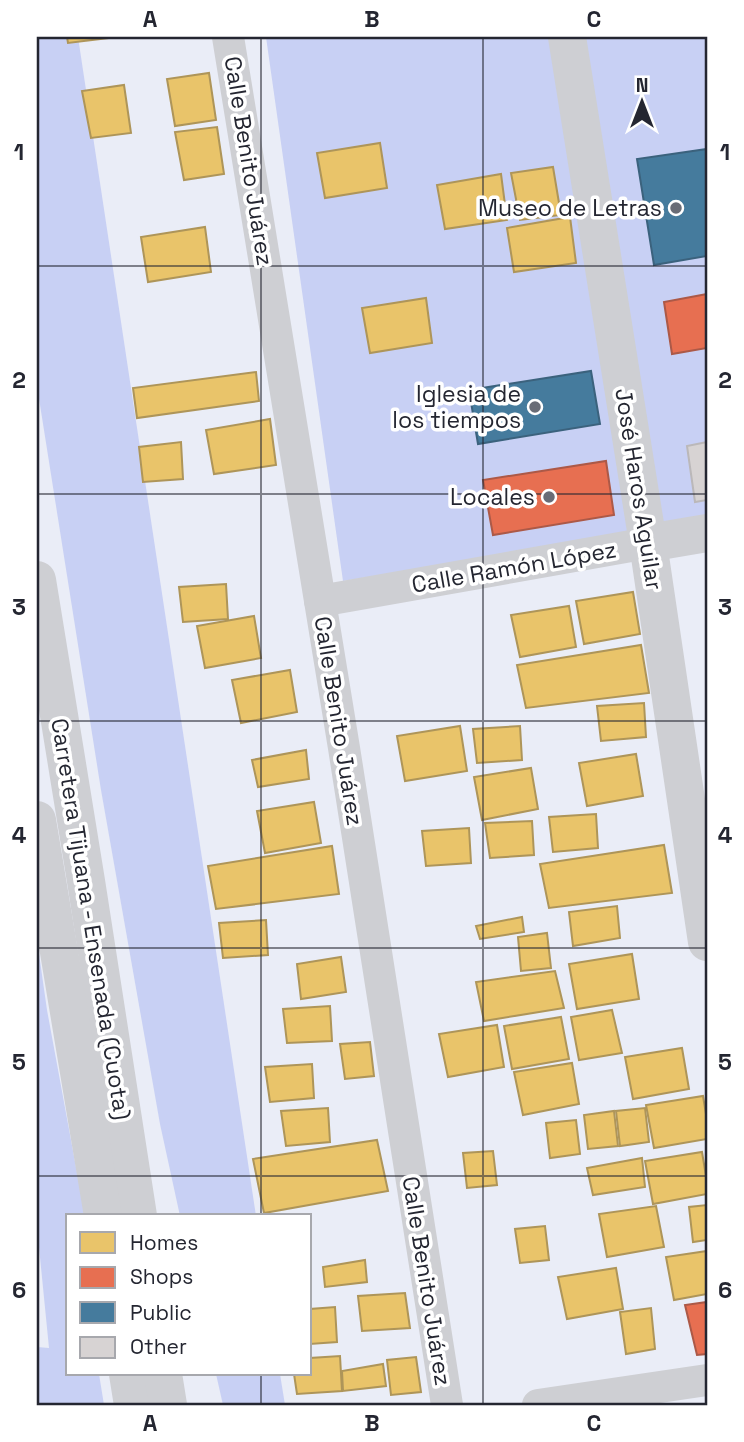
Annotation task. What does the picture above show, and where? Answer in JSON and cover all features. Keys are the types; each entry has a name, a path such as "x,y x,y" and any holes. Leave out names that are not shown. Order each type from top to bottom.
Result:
{"main road":[{"name":"José Haros Aguilar","path":"567,37 648,543 707,942"},
{"name":"Calle Ramón López","path":"648,543 707,533"},
{"name":"Carretera Tijuana - Ensenada (Cuota)","path":"37,580 138,1214"},
{"name":"Carretera Tijuana - Ensenada (Cuota)","path":"37,820 103,1214"},
{"path":"128,1376 133,1405"},
{"path":"163,1376 168,1405"}],"street":[{"name":"Calle Benito Juárez","path":"228,37 447,1405"},
{"name":"Calle Ramón López","path":"320,601 648,543"},
{"path":"538,1405 707,1380"}],"shaded area":[{"path":"37,37 78,37 256,1214 180,1214 160,1124 101,790 37,386"},
{"path":"266,37 707,37 707,523 343,581"},
{"path":"37,940 47,1010 85,1214 66,1214 66,1376 99,1376 104,1405 37,1405 37,1347 49,1348 37,1227"},
{"path":"216,1376 280,1376 285,1405 223,1405"}],"building: Homes":[{"path":"67,37 108,37 108,38 68,43"},
{"path":"209,73 216,120 175,126 167,79"},
{"path":"124,85 131,133 91,138 82,91"},
{"path":"217,127 224,174 184,180 175,132"},
{"path":"380,143 387,188 325,198 317,153"},
{"path":"553,167 561,215 520,220 511,173"},
{"path":"501,174 507,220 445,229 437,185"},
{"path":"570,217 576,263 514,272 507,228"},
{"path":"205,227 211,272 148,282 141,237"},
{"path":"426,298 432,343 370,353 362,308"},
{"path":"256,372 259,401 137,418 133,388"},
{"path":"270,419 276,465 214,474 206,430"},
{"path":"181,442 183,479 143,482 139,447"},
{"path":"226,584 228,619 183,622 179,587"},
{"path":"633,592 640,634 584,644 576,601"},
{"path":"569,606 576,647 520,657 511,615"},
{"path":"254,616 261,658 205,668 197,626"},
{"path":"641,645 649,693 526,708 517,665"},
{"path":"290,670 297,712 241,723 232,680"},
{"path":"644,703 646,737 601,741 597,706"},
{"path":"460,726 467,771 405,781 397,736"},
{"path":"520,726 522,760 477,763 473,729"},
{"path":"306,750 309,779 258,787 252,760"},
{"path":"636,754 643,796 587,806 579,763"},
{"path":"531,768 538,809 482,820 474,777"},
{"path":"314,802 321,843 265,853 257,811"},
{"path":"596,814 598,848 553,852 549,817"},
{"path":"532,821 534,855 490,858 485,823"},
{"path":"469,828 471,863 426,866 422,831"},
{"path":"664,845 672,893 549,908 540,864"},
{"path":"332,846 339,894 216,909 208,866"},
{"path":"617,906 620,938 573,946 569,912"},
{"path":"522,917 524,932 480,939 476,926"},
{"path":"266,920 268,955 223,958 219,923"},
{"path":"547,933 551,968 521,971 518,937"},
{"path":"632,954 639,999 577,1009 569,964"},
{"path":"341,957 346,992 301,999 297,964"},
{"path":"555,971 564,1008 484,1021 476,982"},
{"path":"330,1006 332,1041 287,1043 283,1009"},
{"path":"612,1010 622,1053 579,1060 571,1017"},
{"path":"561,1017 569,1059 512,1069 504,1026"},
{"path":"497,1025 504,1067 448,1077 439,1034"},
{"path":"370,1042 374,1076 345,1079 340,1044"},
{"path":"682,1048 689,1089 633,1099 625,1057"},
{"path":"572,1063 579,1104 523,1115 514,1072"},
{"path":"312,1064 314,1098 270,1102 265,1067"},
{"path":"703,1096 707,1139 654,1148 646,1105"},
{"path":"328,1108 330,1142 286,1146 281,1111"},
{"path":"645,1108 649,1142 620,1146 616,1111"},
{"path":"614,1111 618,1146 588,1149 584,1115"},
{"path":"576,1120 580,1154 550,1158 546,1123"},
{"path":"377,1140 388,1191 264,1213 253,1159"},
{"path":"493,1151 497,1185 467,1188 463,1153"},
{"path":"702,1152 707,1194 653,1204 645,1161"},
{"path":"642,1158 645,1187 593,1195 587,1168"},
{"path":"707,1205 707,1240 693,1242 689,1207"},
{"path":"656,1206 664,1247 607,1257 599,1214"},
{"path":"545,1226 549,1260 520,1263 515,1229"},
{"path":"707,1251 707,1294 674,1300 666,1257"},
{"path":"365,1260 367,1282 325,1287 323,1267"},
{"path":"616,1268 623,1309 567,1319 558,1277"},
{"path":"405,1293 410,1328 362,1331 358,1296"},
{"path":"335,1307 337,1342 312,1344 312,1309"},
{"path":"651,1308 655,1349 626,1354 620,1312"},
{"path":"340,1356 342,1391 297,1394 294,1376 312,1376 312,1358"},
{"path":"416,1357 421,1392 391,1395 387,1360"},
{"path":"383,1364 386,1386 343,1391 342,1371"}],"building: Shops":[{"path":"707,294 707,348 672,354 664,302"},
{"name":"Locales","path":"606,461 614,515 493,535 483,480"},
{"path":"707,1302 707,1354 697,1355 685,1305"}],"building: Public":[{"name":"Museo de Letras","path":"707,149 707,256 654,265 637,159"},
{"name":"Iglesia de los tiempos","path":"591,371 600,424 478,444 469,390"}],"building: Other":[{"path":"707,442 707,500 695,502 687,446"}],"place":[{"name":"Museo de Letras","path":"676,208"},
{"name":"Iglesia de los tiempos","path":"535,407"},
{"name":"Locales","path":"549,497"}]}
